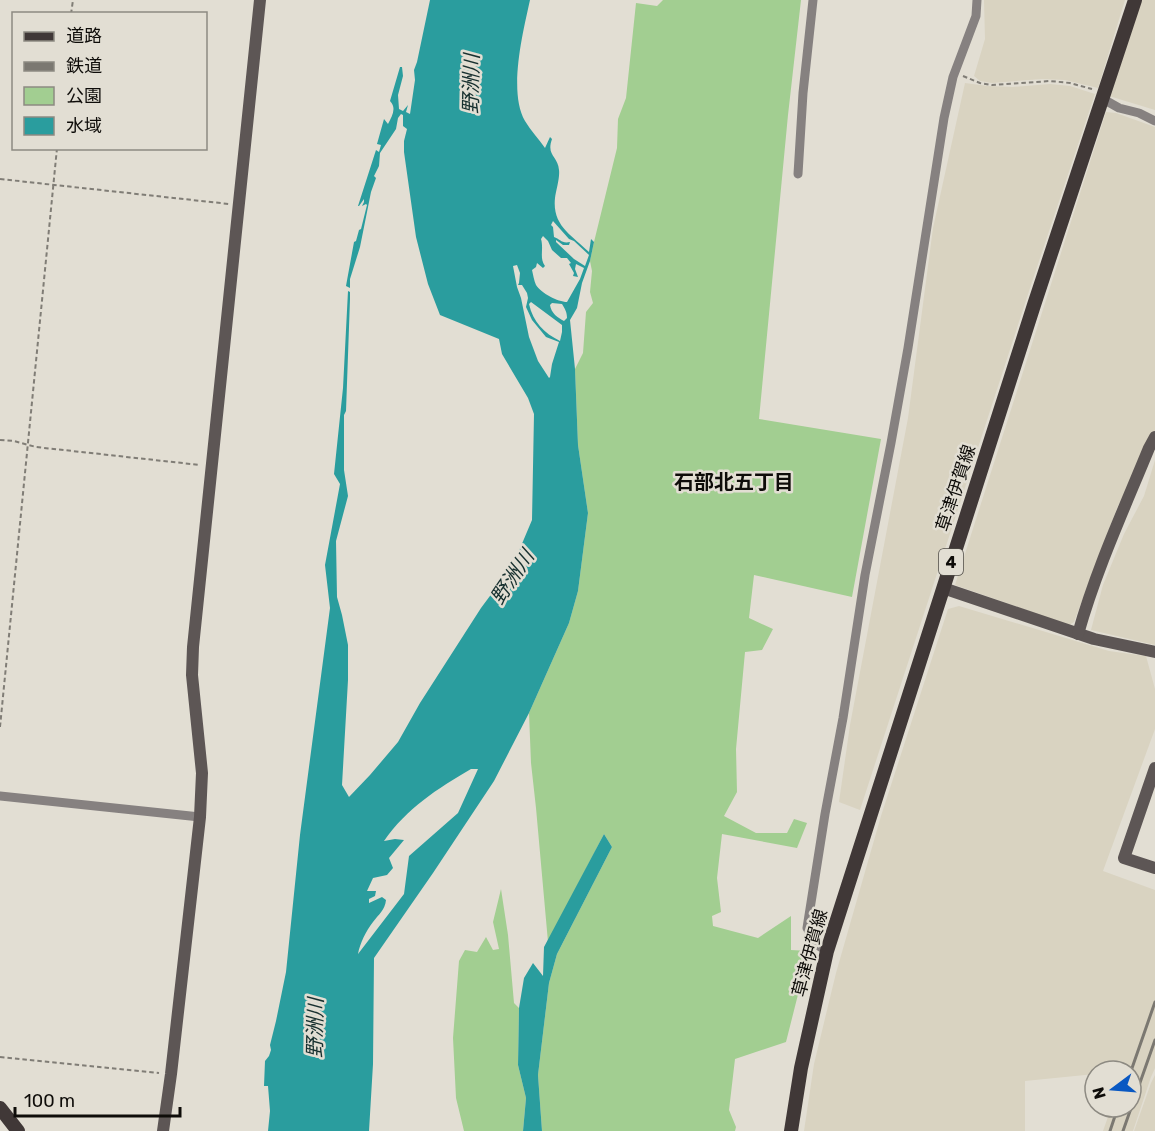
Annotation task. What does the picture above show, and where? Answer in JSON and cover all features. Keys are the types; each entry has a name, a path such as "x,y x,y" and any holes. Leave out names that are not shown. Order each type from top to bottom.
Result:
{"main road":[{"name":"草津伊賀線","path":"791,1131 801,1068 826,951 1034,305 1135,0"},
{"path":"0,1108 18,1131"}],"street":[{"path":"163,1131 200,817 202,773 192,675 193,647 260,0"},
{"path":"798,174 803,93 813,0"},
{"path":"826,951 817,945 807,928 825,814 843,718 865,575 908,348 944,118 954,73 976,16 977,0"},
{"path":"1103,99 1119,108 1139,113 1155,121"},
{"path":"1078,634 1084,612 1115,532 1155,437"},
{"path":"943,588 1094,639 1155,652"},
{"path":"1154,772 1124,858 1155,868"},
{"path":"0,796 200,817"}],"path":[{"path":"954,73 980,84 992,86 1050,81 1070,83 1095,90 1103,99"},
{"path":"0,727 57,150"},
{"path":"0,179 238,205"},
{"path":"0,440 36,447 212,466"},
{"path":"0,1057 171,1074"}],"shaded area":[{"path":"984,0 1125,0 1098,88 1065,80 1042,79 992,83 980,81 974,76 985,39"},
{"path":"1140,0 1155,0 1155,110 1109,96"},
{"path":"965,83 1013,87 1050,84 1070,86 1095,94 860,810 839,802 850,725 908,418 933,228"},
{"path":"1106,112 1116,113 1155,127 1155,432 1117,508 1074,622 1069,625 955,585"},
{"path":"1155,460 1155,645 1091,630 1103,585 1124,534 1144,496"},
{"path":"959,606 1109,651 1146,656 1155,689 1155,729 1103,871 1155,890 1155,1068 1143,1101 1143,1059 1083,1059 1083,1075 1025,1081 1025,1131 804,1131 814,1064 836,973 881,816 948,609"},
{"path":"1155,1075 1155,1131 1134,1131 1138,1119 1143,1119 1143,1106"},
{"path":"1107,1119 1137,1119 1133,1131 1103,1131"}],"green space":[{"path":"663,0 801,0 759,419 881,439 852,597 754,575 749,618 773,629 762,650 745,652 736,749 737,792 724,816 756,833 787,833 794,819 807,823 797,848 722,834 717,878 721,912 712,916 713,926 758,938 791,916 791,950 809,951 786,1042 735,1059 729,1110 736,1127 735,1131 542,1131 538,1075 549,983 557,954 612,847 604,834 548,942 531,763 529,713 569,623 578,591 588,513 578,445 575,369 583,353 586,312 593,303 590,292 592,271 590,261 617,148 618,119 626,98 636,3 657,6"},
{"path":"501,889 514,1003 519,1008 518,1065 526,1098 523,1131 464,1131 456,1098 453,1038 459,961 465,950 477,952 486,937 493,950 499,949 493,922"}],"water":[{"name":"野洲川","path":"430,0 530,0 518,62 520,109 525,121 545,148 550,137 552,139 550,149 559,170 555,208 560,223 589,252 591,239 594,242 577,308 570,320 575,369 578,445 588,513 578,591 569,623 529,713 494,781 374,958 373,1064 369,1131 268,1131 270,1111 268,1086 264,1086 265,1061 271,1050 270,1045 286,972 300,835 330,608 325,565 340,484 334,474 343,388 348,291 350,299 344,415 344,470 348,496 336,541 337,597 348,645 342,785 349,797 398,742 420,703 481,608 513,565 532,520 534,414 528,398 502,354 499,339 440,315 428,284 416,237 404,152 407,129 403,126 403,115 401,114 396,129 380,153 360,247 350,279 350,288 346,286 354,242 361,229 367,205 362,206 364,199 358,206 376,150 379,152 381,145 377,144 384,119 388,124 393,112 390,101 400,67 402,67 403,76 398,95 399,109 403,111 408,105 406,112 410,114 415,80 414,70","holes":["553,221 569,239 589,255 585,266 556,242 556,240 563,245 569,245 570,242 563,242 554,237 551,225","543,236 552,250 561,258 567,258 571,263 569,264 574,273 573,276 578,277 576,264 584,268 567,302 550,296 538,288 535,283 532,270 537,263 543,268 545,266 542,260","517,265 520,273 518,285 522,285 527,293 526,307 532,320 546,337 559,342 549,378 538,361 529,337 513,266","531,302 562,325 560,341 540,326 529,304","552,303 562,304 567,318 564,321 559,318 551,308","471,769 478,769 458,813 409,856 404,894 358,954 366,933 383,909 386,900 382,897 369,903 369,899 375,896 376,891 367,891 373,878 387,875 393,868 389,858 404,840 384,841 413,809 446,784"]},
{"path":"604,834 612,847 557,954 549,983 538,1075 542,1131 523,1131 526,1098 518,1065 519,1008 524,978 533,963 543,976 544,947"}],"railway":[{"path":"1135,1059 1155,1002"},
{"path":"1123,1131 1155,1040"},
{"path":"1110,1131 1114,1119"}],"district":[{"name":"石部北五丁目","path":"734,482"}]}
